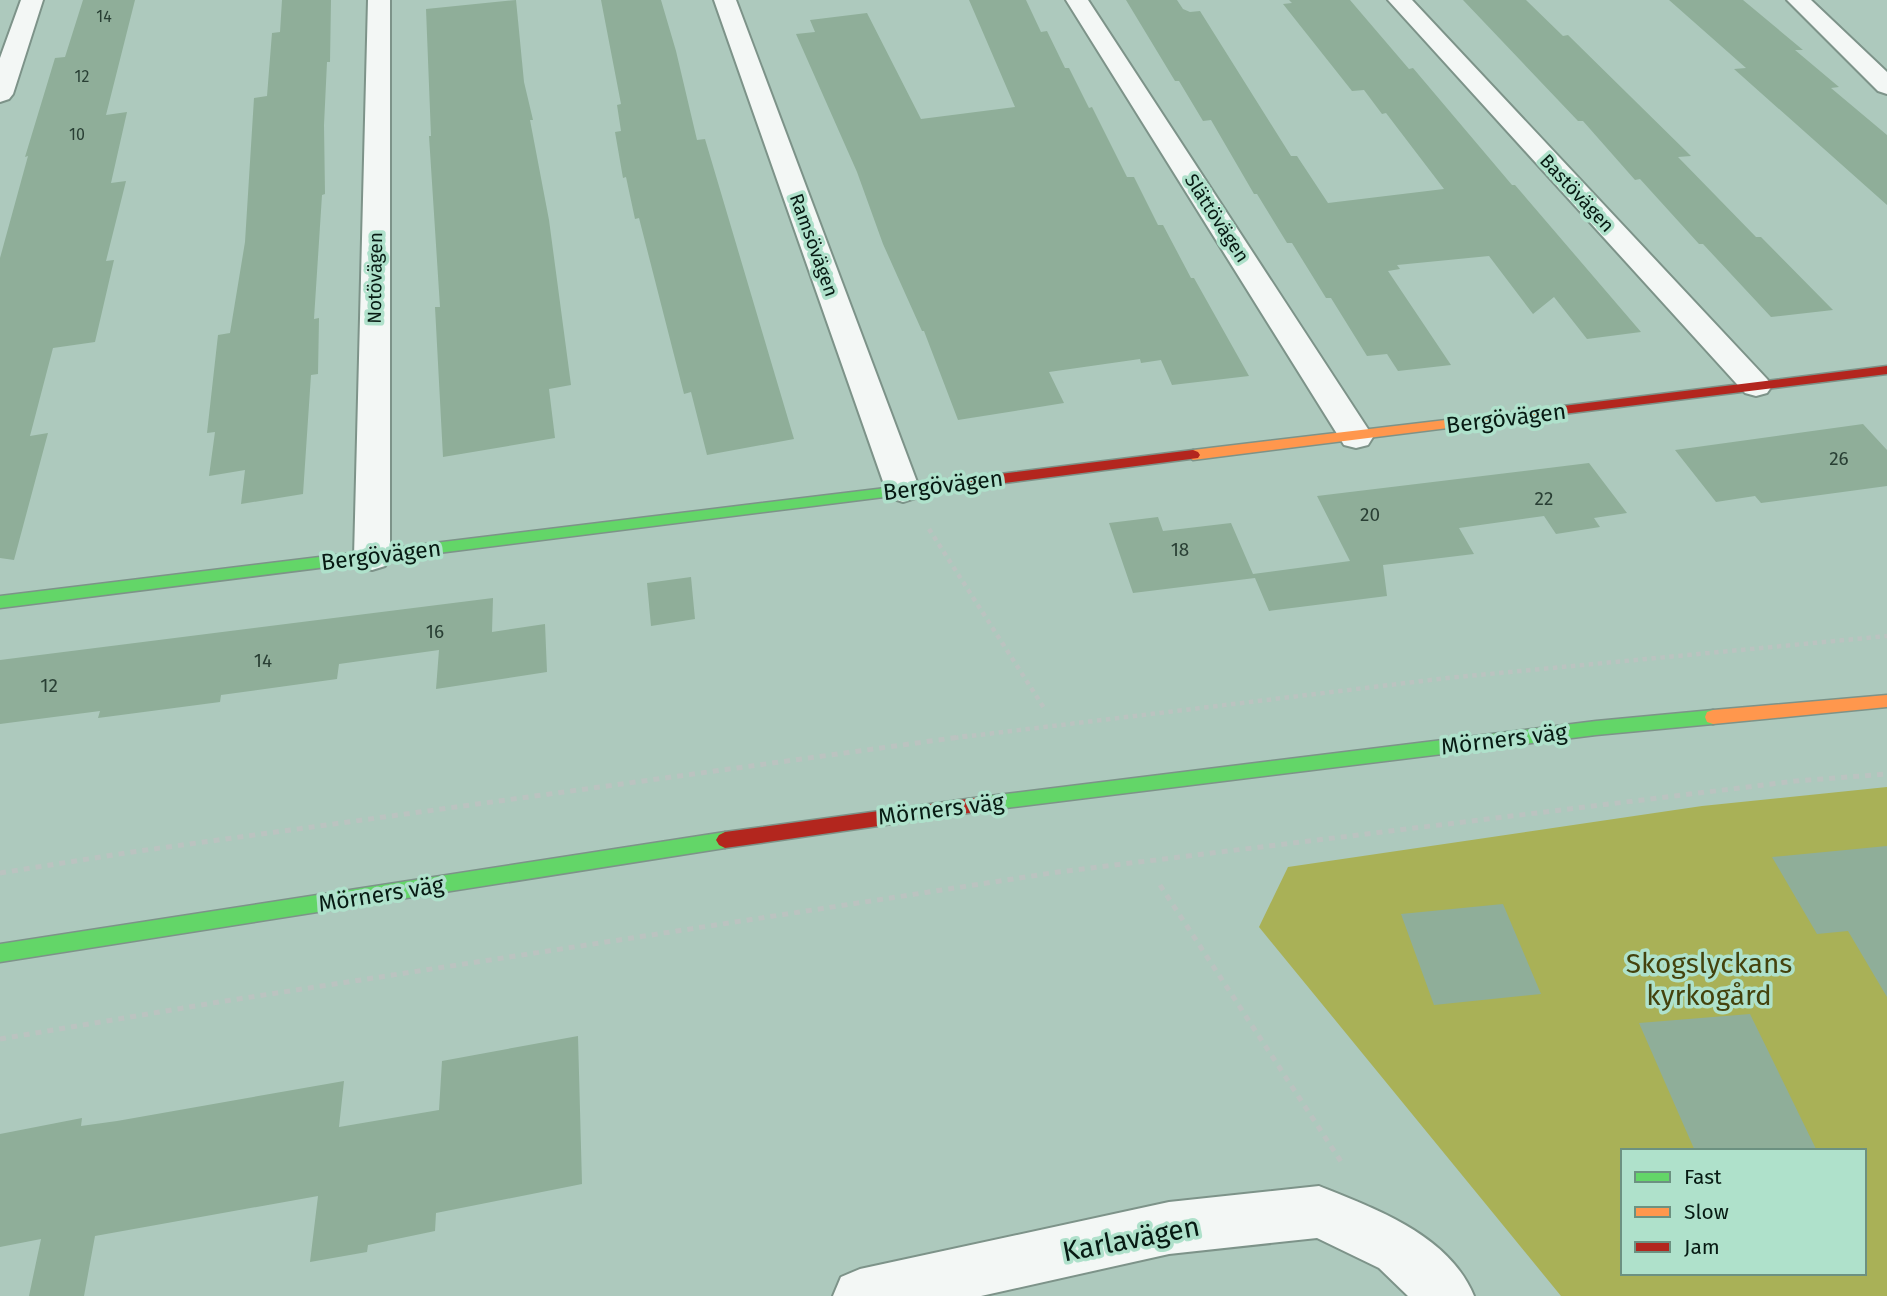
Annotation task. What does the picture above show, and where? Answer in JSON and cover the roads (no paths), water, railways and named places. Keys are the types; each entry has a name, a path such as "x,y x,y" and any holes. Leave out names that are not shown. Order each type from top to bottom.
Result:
{"street":[{"path":"2,82 32,0"},
{"name":"Notövägen","path":"372,557 379,0"},
{"name":"Ramsövägen","path":"725,0 903,490"},
{"name":"Slättövägen","path":"1077,0 1356,437"},
{"name":"Bastövägen","path":"1399,0 1756,387"},
{"path":"1801,2 1828,0"},
{"path":"1801,2 1887,86"},
{"name":"Bergövägen","path":"0,602 1887,370"},
{"name":"Mörners väg","path":"0,953 832,823 1596,728 1887,701"},
{"name":"Karlavägen","path":"860,1296 1169,1228 1319,1212 1398,1249 1447,1296"}],"park label":[{"name":"Skogslyckans kyrkogård","path":"1709,979"}]}
